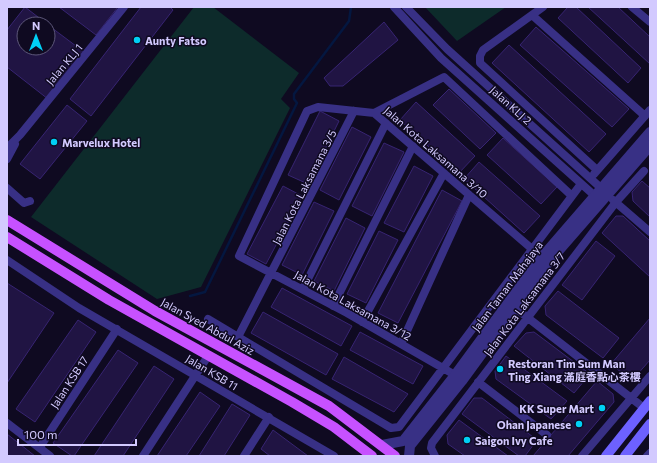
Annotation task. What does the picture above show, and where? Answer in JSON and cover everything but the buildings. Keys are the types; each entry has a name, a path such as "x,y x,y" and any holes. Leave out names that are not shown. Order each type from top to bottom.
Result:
{"main road":[{"name":"Jalan Syed Abdul Aziz","path":"7,220 161,314 329,406 395,456"},
{"path":"7,237 53,267 328,423 372,456"},
{"path":"606,456 647,404"},
{"path":"625,456 650,424"}],"street":[{"name":"Jalan KLJ 1","path":"7,148 20,135 124,7"},
{"name":"Jalan KLJ 2","path":"394,7 441,58 581,184 601,193"},
{"name":"Jalan KLJ 2","path":"406,7 447,49 589,178 601,193"},
{"path":"543,7 483,50 480,56 480,63 596,170"},
{"path":"632,7 650,22"},
{"path":"532,15 648,113 589,178"},
{"path":"374,112 444,77 572,196"},
{"name":"Jalan Kota Laksamana 3/10","path":"239,256 307,111 318,107 374,112 545,260"},
{"name":"Jalan Kota Laksamana 3/5","path":"238,337 273,273 354,111"},
{"path":"303,289 386,123"},
{"name":"Jalan Taman Mahajaya","path":"382,446 403,441 512,305 545,260 650,132"},
{"name":"Jalan KLJ 1","path":"7,158 20,135"},
{"path":"333,306 413,146"},
{"name":"Jalan Taman Mahajaya","path":"545,260 592,212 601,193 620,180 650,146"},
{"name":"Jalan Kota Laksamana 3/7","path":"434,455 431,448 432,443 616,202 644,171"},
{"path":"362,322 444,173"},
{"path":"208,319 391,428 399,426 581,184"},
{"path":"7,188 24,203 30,201"},
{"path":"601,193 616,202 650,232"},
{"path":"401,344 469,195"},
{"name":"Jalan Kota Laksamana 3/12","path":"239,256 303,289 455,375"},
{"name":"Jalan KSB 11","path":"7,260 79,308 334,456"},
{"path":"512,305 631,399 647,404"},
{"name":"Jalan Taman Mahajaya","path":"409,456 410,446 462,381 512,305"},
{"name":"Jalan KSB 17","path":"40,447 117,329"},
{"path":"143,456 208,356"},
{"path":"582,456 650,376"},
{"path":"478,382 547,435"},
{"path":"244,456 269,417"},
{"path":"7,423 50,456"},
{"path":"647,456 650,453"}],"green space":[{"path":"194,7 213,7 299,73 281,99 290,108 201,287 157,299 31,217"},
{"path":"425,7 506,7 457,41"}],"waterway":[{"path":"190,296 205,292 297,103 294,99 294,94 349,21 351,7"}],"place":[{"name":"Aunty Fatso","path":"137,40"},
{"name":"Marvelux Hotel","path":"54,142"},
{"name":"Restoran Tim Sum Man Ting Xiang 滿庭香點心茶樓","path":"500,369"},
{"name":"KK Super Mart","path":"602,408"},
{"name":"Ohan Japanese","path":"579,424"},
{"name":"Saigon Ivy Cafe","path":"467,440"}]}
